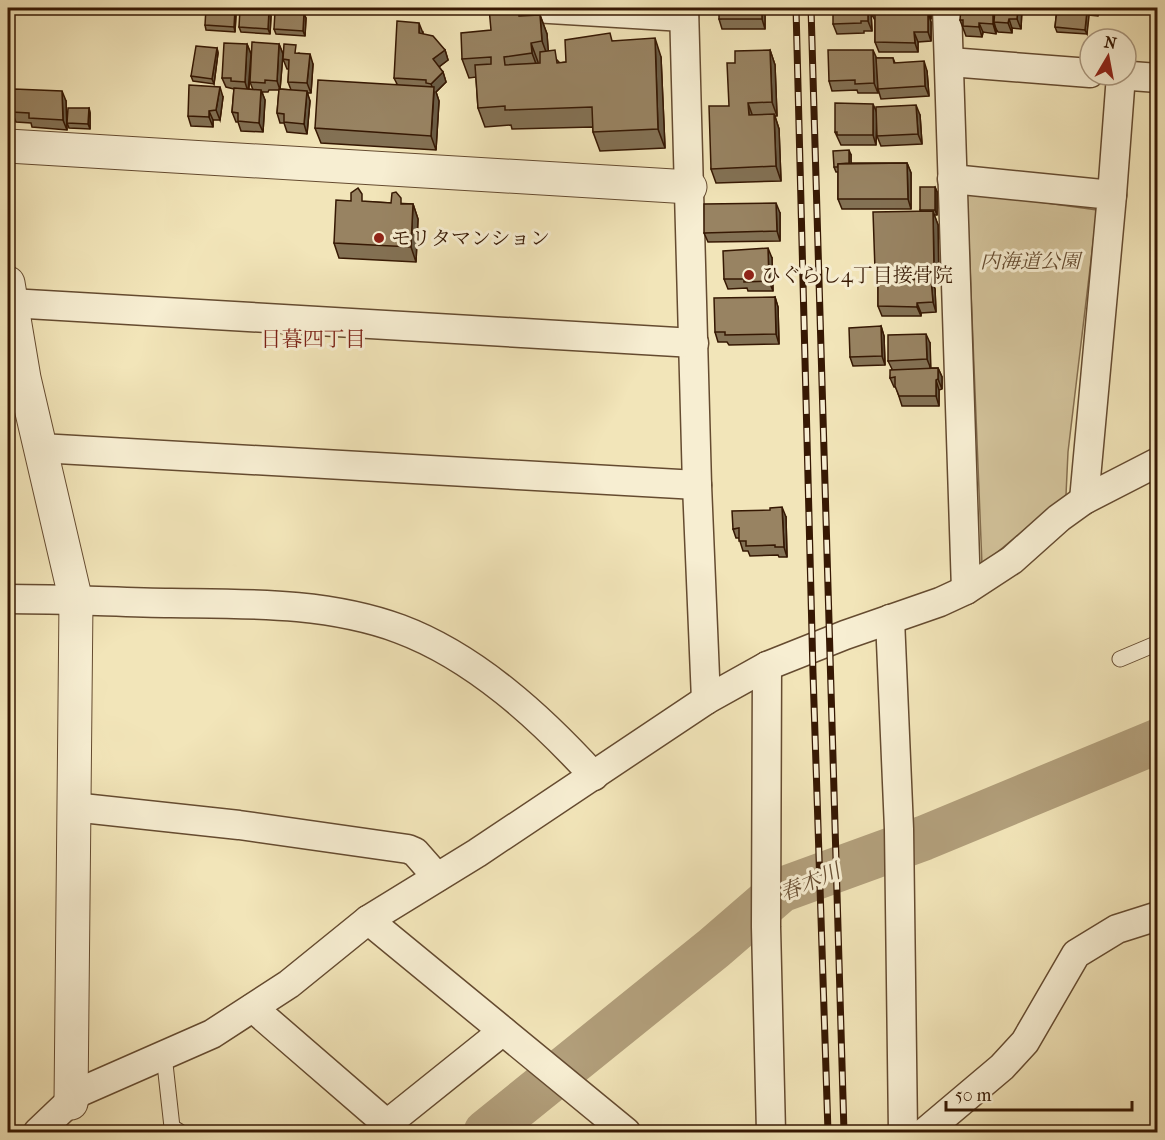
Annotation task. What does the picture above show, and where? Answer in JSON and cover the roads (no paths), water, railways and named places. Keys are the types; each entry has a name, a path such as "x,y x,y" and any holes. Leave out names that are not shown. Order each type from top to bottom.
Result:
{"street":[{"path":"533,8 684,12 697,484 706,700"},
{"path":"947,8 966,590"},
{"path":"950,62 1078,72"},
{"path":"1138,76 1158,78"},
{"path":"1084,500 1112,195 1119,87"},
{"path":"8,146 690,187"},
{"path":"952,179 1112,195"},
{"path":"71,1103 76,601 24,378 9,293 694,343"},
{"path":"40,448 697,484"},
{"path":"38,1132 80,1092 212,1035 289,984 368,920 477,853 706,700 767,666 940,602 966,590 1012,560 1059,518 1084,500 1158,462"},
{"path":"8,599 285,605 342,613 400,629 453,654 492,681 567,746 594,776"},
{"path":"890,619 899,829 903,1132"},
{"path":"767,666 766,927 771,1132"},
{"path":"73,807 238,825 408,849 415,852 437,877"},
{"path":"925,1132 1002,1067 1025,1042 1076,954 1117,929 1158,916"},
{"path":"368,920 626,1132"},
{"path":"253,1008 387,1124 503,1031"}],"lane":[{"path":"1120,659 1158,643"},
{"path":"164,1055 172,1127 180,1132"}],"waterway":[{"name":"春木川","path":"486,1132 714,948 781,890 924,838 1158,741"}],"railway":[{"path":"796,8 813,673 828,1132"},
{"path":"811,8 844,1132"}],"place":[{"name":"モリタマンション","path":"379,238"},
{"name":"ひぐらし4丁目接骨院","path":"749,275"}],"district":[{"name":"日暮四丁目","path":"313,339"}],"park label":[{"name":"内海道公園","path":"1030,261"}]}
